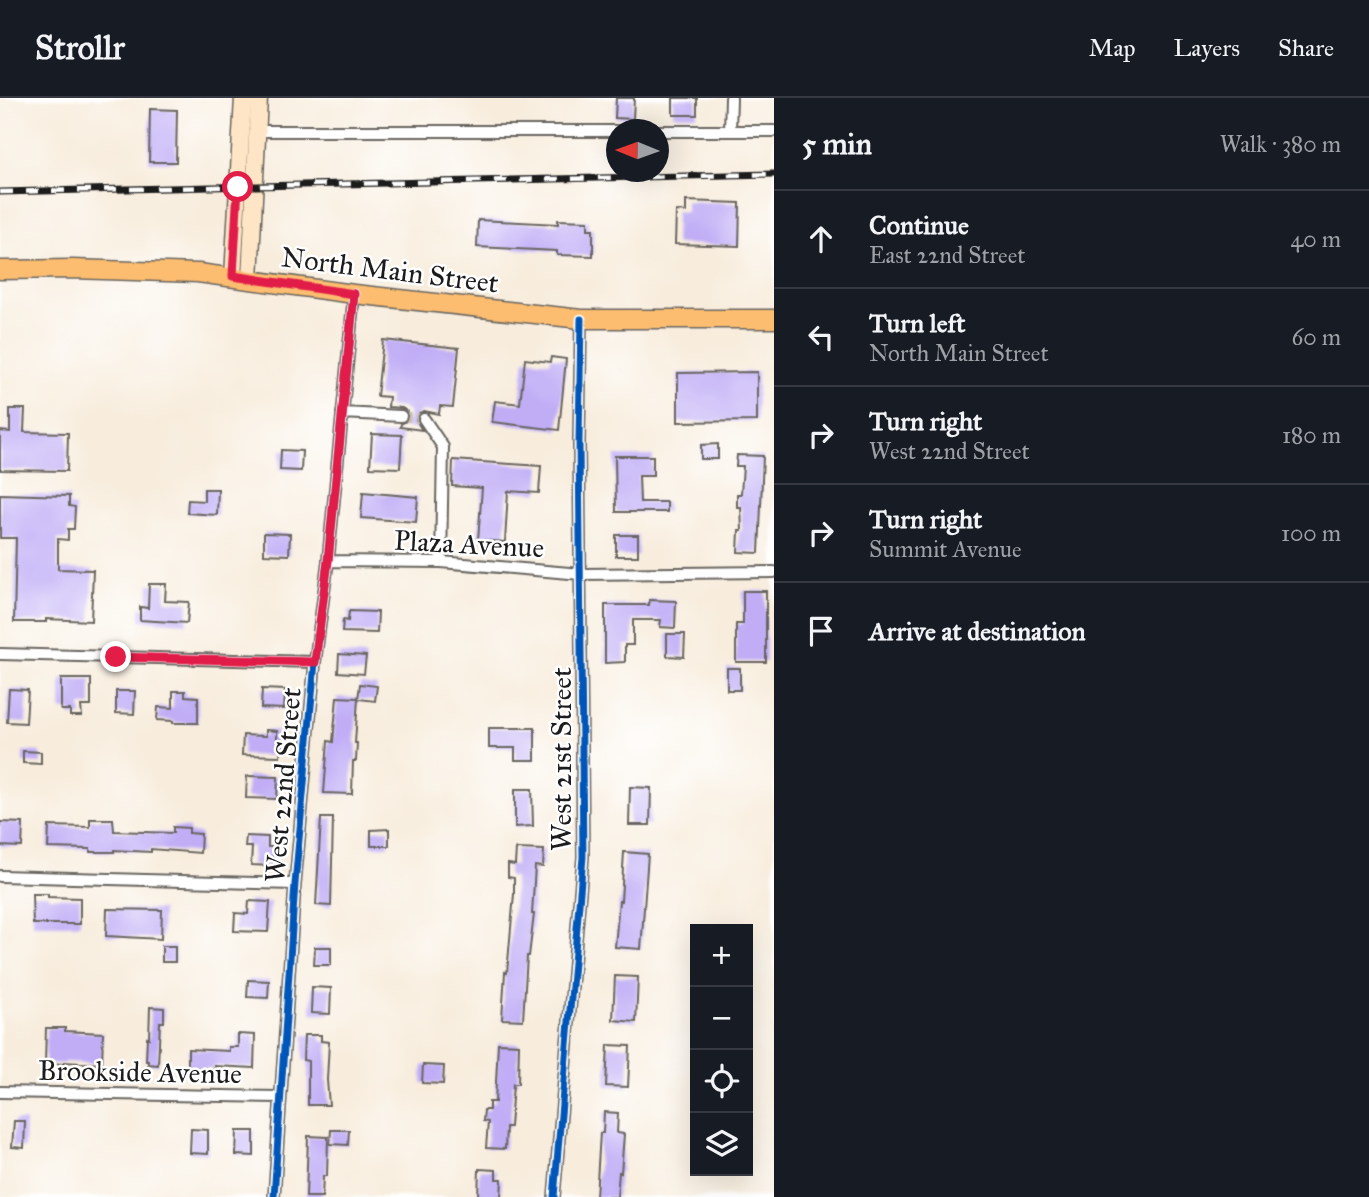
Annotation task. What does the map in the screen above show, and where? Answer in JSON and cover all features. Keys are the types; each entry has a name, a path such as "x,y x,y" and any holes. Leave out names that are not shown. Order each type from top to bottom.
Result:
{"main road":[{"path":"241,278 243,98"},
{"path":"241,278 259,98"},
{"name":"North Main Street","path":"0,270 175,271 581,319 774,319"}],"street":[{"path":"730,131 731,98"},
{"path":"257,131 606,131"},
{"path":"669,131 774,131"},
{"name":"West 22nd Street","path":"274,1197 295,884 315,662 328,561 354,294"},
{"name":"West 21st Street","path":"554,1197 583,857 579,441 581,319"},
{"path":"342,413 401,416"},
{"path":"424,419 443,447 441,562"},
{"name":"Plaza Avenue","path":"328,561 441,562 581,574 774,572"},
{"path":"0,654 315,662"},
{"path":"0,876 295,884"},
{"name":"Brookside Avenue","path":"0,1092 280,1097"}],"building":[{"path":"616,98 634,98 633,119 615,118"},
{"path":"673,98 697,98 697,115 673,115"},
{"path":"150,109 177,110 176,162 149,162"},
{"path":"686,201 740,203 739,246 675,244 676,211 686,212"},
{"path":"478,220 558,224 558,220 588,221 588,229 593,229 593,256 557,255 557,251 477,247"},
{"path":"383,340 459,348 453,407 440,406 439,414 424,411 419,413 416,420 422,430 400,427 408,420 408,412 402,408 388,407 389,397 377,396"},
{"path":"551,357 566,359 559,430 492,422 495,401 520,404 525,359 550,362"},
{"path":"757,372 757,421 678,422 678,373"},
{"path":"10,409 25,409 24,432 68,433 67,471 0,470 0,431 10,432"},
{"path":"372,434 402,435 400,468 370,467"},
{"path":"718,444 718,459 701,459 701,445"},
{"path":"281,450 302,451 301,471 280,470"},
{"path":"737,455 763,456 759,553 738,552 739,531 742,531 741,507 737,507 737,494 741,494 743,466 736,466"},
{"path":"615,456 653,456 653,476 639,476 640,502 667,502 667,512 616,512"},
{"path":"453,460 541,466 539,493 508,491 505,542 478,540 482,488 452,486"},
{"path":"204,489 218,489 217,515 187,513 188,500 204,501"},
{"path":"363,492 418,497 416,522 361,518"},
{"path":"0,494 69,496 69,506 75,507 74,529 68,529 68,540 58,539 58,569 93,570 91,621 46,619 46,622 14,622 16,538 0,538"},
{"path":"264,533 290,534 289,555 264,554"},
{"path":"616,535 638,535 638,556 616,556"},
{"path":"149,584 166,584 165,601 189,602 187,623 140,620 140,607 148,608"},
{"path":"743,591 766,591 766,662 736,662 736,624 743,624"},
{"path":"649,600 676,601 675,628 660,627 661,620 633,620 633,645 625,645 625,662 605,663 605,605 649,605"},
{"path":"349,611 378,612 377,633 342,632 343,620 348,621"},
{"path":"667,634 685,634 684,657 667,656"},
{"path":"339,654 366,656 364,674 338,672"},
{"path":"727,668 740,668 740,690 727,690"},
{"path":"61,679 91,679 91,706 81,706 82,716 70,716 70,710 61,710"},
{"path":"360,684 377,686 375,701 358,699"},
{"path":"9,689 28,690 26,723 7,722"},
{"path":"262,689 285,690 284,709 261,708"},
{"path":"116,691 135,691 134,714 116,713"},
{"path":"173,691 185,691 185,696 198,697 198,723 157,720 158,707 173,708"},
{"path":"337,697 358,698 352,794 324,793 328,741 333,742"},
{"path":"489,728 535,728 535,760 515,760 515,748 489,748"},
{"path":"266,730 277,731 277,746 281,746 280,756 242,755 243,735 266,736"},
{"path":"23,751 41,752 41,764 23,763"},
{"path":"247,776 278,777 277,799 246,798"},
{"path":"630,787 651,788 650,825 629,825"},
{"path":"515,789 532,789 533,826 515,827"},
{"path":"321,818 333,818 331,906 316,905"},
{"path":"90,819 113,819 114,831 173,833 173,827 189,828 189,833 201,834 200,853 151,849 151,852 90,852 90,849 48,848 49,826 90,827"},
{"path":"0,822 23,823 22,847 0,846"},
{"path":"389,829 389,846 371,846 371,830"},
{"path":"246,836 268,837 268,847 273,847 273,866 251,865 252,847 245,847"},
{"path":"516,849 544,850 543,867 535,866 534,914 527,956 523,1020 502,1019 514,894 514,878 508,877 508,864 515,865"},
{"path":"624,852 648,854 641,949 615,947"},
{"path":"32,894 80,898 80,924 33,924"},
{"path":"249,901 270,902 268,932 234,931 235,913 248,914"},
{"path":"107,909 162,910 161,939 106,936"},
{"path":"162,946 175,946 175,962 162,962"},
{"path":"315,947 331,947 331,965 314,965"},
{"path":"615,976 638,977 636,1022 613,1020"},
{"path":"248,980 269,981 268,998 247,997"},
{"path":"312,987 331,988 330,1014 311,1013"},
{"path":"150,1007 164,1008 164,1022 160,1022 158,1065 148,1064 146,1061"},
{"path":"46,1028 103,1033 102,1064 45,1063"},
{"path":"238,1034 255,1035 254,1068 188,1068 188,1049 229,1051 229,1047 238,1047"},
{"path":"304,1035 321,1035 321,1041 329,1042 329,1105 308,1105 308,1061 303,1060"},
{"path":"498,1043 519,1044 518,1084 513,1084 510,1127 506,1127 505,1149 486,1148 488,1122 483,1121 484,1110 489,1110 489,1102 495,1102"},
{"path":"608,1045 630,1046 628,1087 606,1086"},
{"path":"423,1065 444,1066 443,1084 422,1083"},
{"path":"604,1112 618,1113 617,1133 624,1134 617,1197 596,1197"},
{"path":"14,1121 25,1121 24,1148 12,1147"},
{"path":"191,1129 208,1130 208,1154 190,1153"},
{"path":"331,1130 349,1130 348,1145 330,1144"},
{"path":"237,1131 254,1131 254,1156 236,1155"},
{"path":"308,1136 328,1137 327,1176 323,1176 322,1197 306,1197"},
{"path":"479,1169 496,1170 496,1179 502,1179 501,1197 478,1197"}],"tunnel":[{"path":"401,416 424,419"}],"railway":[{"path":"0,192 774,174"}],"cycle path":[{"path":"274,1197 295,884 315,662 328,561 354,294"},
{"path":"554,1197 583,857 579,441 581,319"}],"route":[{"path":"116,657 315,662 328,561 354,294 233,276 238,187"}]}
